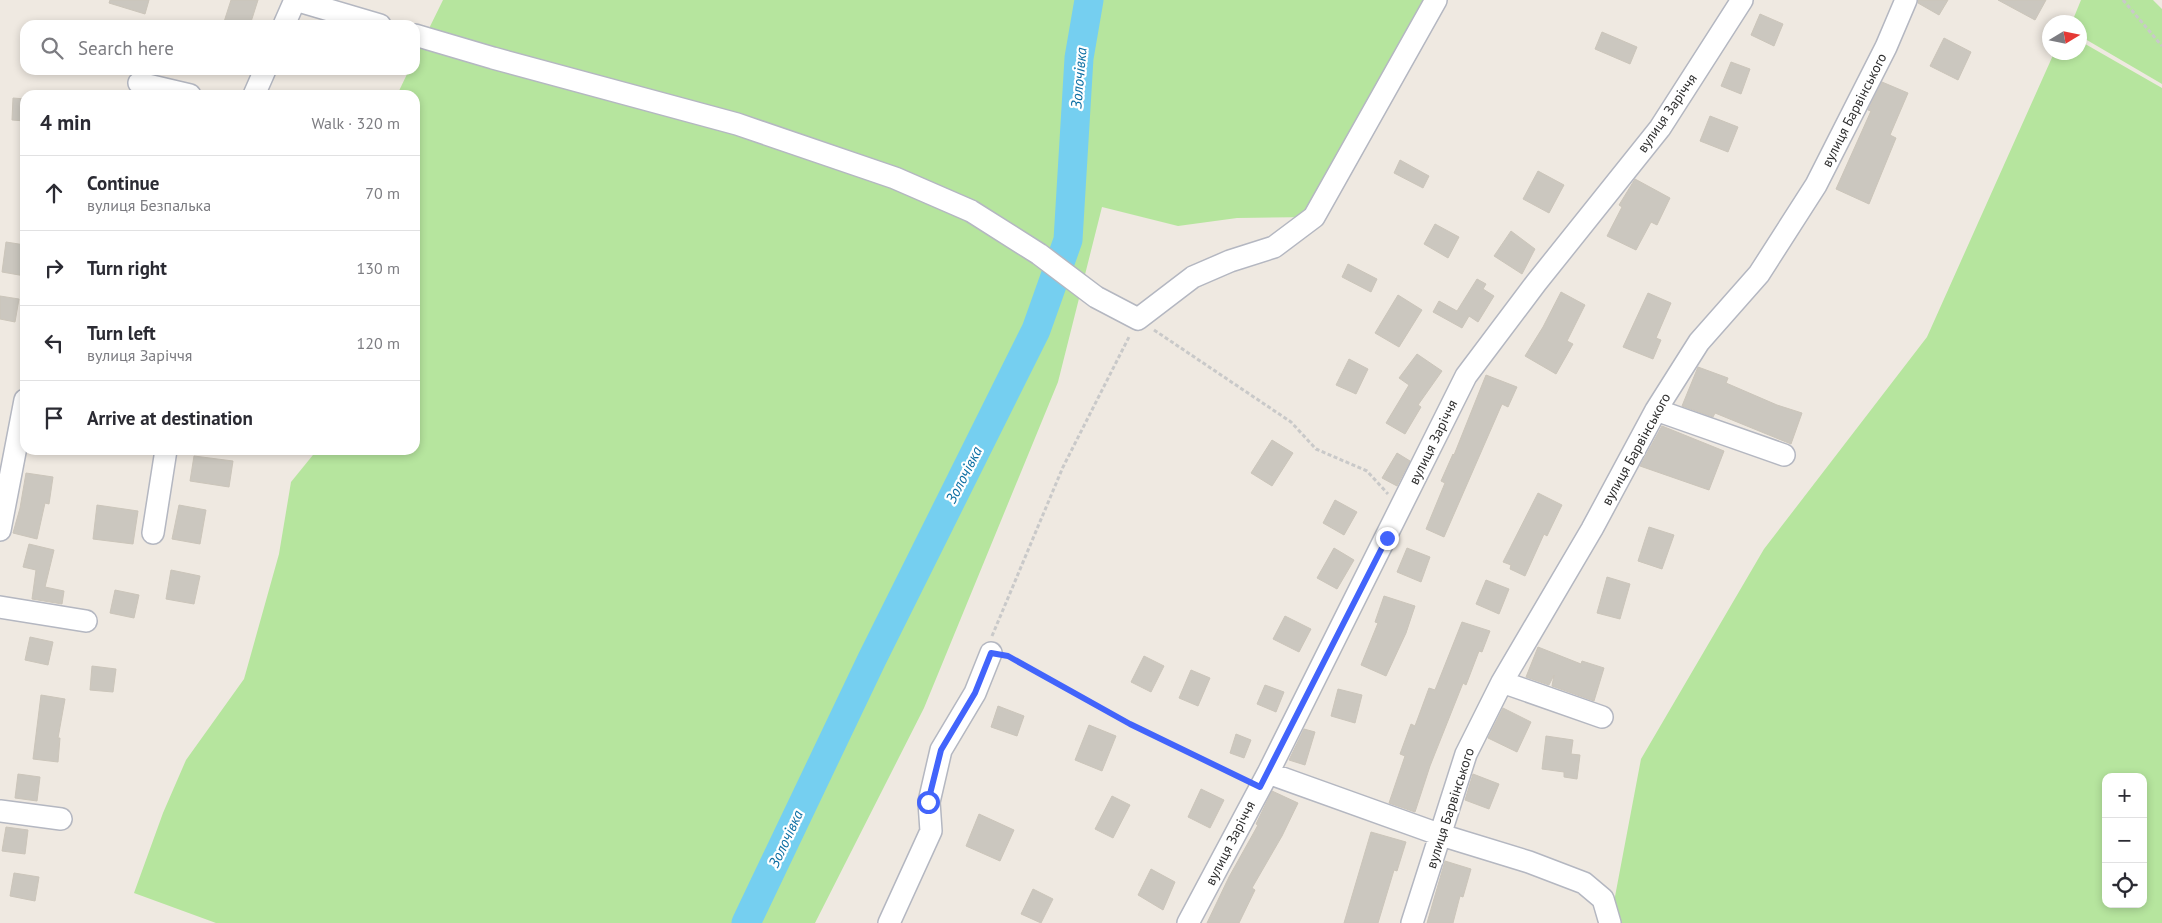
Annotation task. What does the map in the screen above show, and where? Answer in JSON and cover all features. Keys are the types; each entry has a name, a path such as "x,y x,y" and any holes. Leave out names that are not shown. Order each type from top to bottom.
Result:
{"street":[{"path":"286,20 295,0 363,20"},
{"path":"420,36 737,124 895,178 971,211 1039,254 1096,297 1138,319 1193,277 1230,261 1274,247 1314,217 1436,0"},
{"name":"вулиця Заріччя","path":"1188,923 1264,780 1466,376 1536,283 1660,128 1742,0"},
{"name":"вулиця Барвінського","path":"1412,923 1466,754 1502,682 1592,529 1656,410 1699,342 1759,274 1816,185 1886,47 1906,0"},
{"path":"256,90 263,75"},
{"path":"139,83 169,90"},
{"path":"1656,410 1784,455"},
{"path":"0,530 20,426"},
{"path":"153,533 165,455"},
{"path":"0,607 86,621"},
{"path":"889,923 931,831 928,802 941,750 975,693 991,653"},
{"path":"1502,682 1602,717"},
{"path":"1264,780 1529,862 1584,883 1603,899 1610,923"},
{"path":"0,811 62,819"}],"path":[{"path":"2123,0 2162,46"},
{"path":"1264,780 1130,724 1008,656 991,653 992,635 1063,467 1138,319 1291,422 1316,449 1367,471 1386,492 1402,505"}],"green space":[{"path":"443,0 1436,0 1314,217 1237,218 1178,226 1102,207 1058,382 924,708 815,923 216,923 134,893 163,813 186,760 244,679 279,554 291,482 313,455 420,455 420,90 399,90 407,75 420,75 420,47"},
{"path":"2081,0 2153,0 2162,9 2162,84 2087,40 2087,15 2075,15"},
{"path":"2087,45 2162,88 2162,923 1610,923 1641,759 1764,549 1927,337 2051,60 2087,60"}],"building":[{"path":"110,0 149,0 145,14 109,3"},
{"path":"231,0 258,0 252,20 225,20"},
{"path":"1918,0 1948,0 1939,15 1918,3"},
{"path":"1998,0 2046,0 2035,20"},
{"path":"1760,14 1783,24 1774,46 1751,35"},
{"path":"1602,32 1637,47 1630,64 1595,49"},
{"path":"1944,38 1971,52 1958,80 1930,66"},
{"path":"1731,62 1750,69 1741,94 1721,86"},
{"path":"1882,82 1908,93 1890,135 1896,138 1869,204 1836,189 1871,111 1868,110"},
{"path":"13,98 20,99 20,121 12,120"},
{"path":"1710,116 1738,127 1728,152 1700,141"},
{"path":"1400,160 1429,176 1423,188 1394,173"},
{"path":"1538,171 1564,185 1549,213 1523,199"},
{"path":"1635,179 1670,198 1657,225 1651,222 1636,250 1607,236 1622,207 1619,205"},
{"path":"1435,224 1459,237 1448,258 1424,244"},
{"path":"1511,231 1535,249 1522,274 1494,256"},
{"path":"6,242 20,244 20,275 2,272"},
{"path":"1348,264 1377,279 1371,292 1342,277"},
{"path":"1477,279 1486,284 1483,289 1494,296 1478,322 1469,316 1462,328 1433,312 1439,301 1457,311"},
{"path":"1561,292 1585,305 1567,341 1573,344 1556,374 1525,356"},
{"path":"1648,293 1671,303 1656,338 1661,340 1653,359 1623,347"},
{"path":"1398,295 1422,310 1399,347 1375,333"},
{"path":"0,296 19,299 15,322 0,319"},
{"path":"1417,354 1442,371 1418,405 1421,407 1405,434 1386,423 1409,385 1399,378"},
{"path":"1349,359 1368,369 1356,394 1336,385"},
{"path":"1698,367 1728,378 1726,383 1777,405 1802,413 1791,444 1715,413 1713,417 1682,406"},
{"path":"1486,375 1517,387 1508,407 1502,404 1444,537 1426,529 1445,483 1441,481 1454,455"},
{"path":"1662,426 1724,451 1709,490 1640,466"},
{"path":"1272,440 1293,453 1272,486 1251,473"},
{"path":"1397,453 1410,461 1397,486 1382,478"},
{"path":"194,456 233,461 229,487 190,481"},
{"path":"26,473 53,477 49,504 45,503 37,539 13,533 20,508"},
{"path":"1538,493 1562,505 1547,536 1544,534 1525,576 1510,569 1511,565 1503,562"},
{"path":"1335,500 1357,512 1344,535 1323,523"},
{"path":"97,505 138,511 133,544 93,539"},
{"path":"179,505 206,510 200,544 172,539"},
{"path":"1649,527 1674,535 1662,569 1638,561"},
{"path":"29,544 54,550 45,587 64,591 62,604 32,599 36,570 23,567"},
{"path":"1334,548 1354,560 1337,589 1317,578"},
{"path":"1407,548 1430,557 1421,582 1397,572"},
{"path":"171,570 200,576 194,604 166,599"},
{"path":"1607,577 1630,584 1620,619 1597,613"},
{"path":"1486,580 1509,589 1499,614 1476,604"},
{"path":"115,590 139,595 134,618 110,613"},
{"path":"1384,596 1415,606 1406,633 1386,676 1361,665 1378,623 1375,622"},
{"path":"1285,616 1311,629 1299,652 1273,639"},
{"path":"1462,622 1490,631 1482,652 1479,651 1466,685 1463,683 1430,766 1415,812 1389,803 1405,756 1400,754 1411,724 1415,726 1429,688 1435,690"},
{"path":"30,637 53,642 48,665 25,660"},
{"path":"1538,647 1581,664 1582,661 1604,668 1594,701 1552,686 1554,675 1549,685 1526,677"},
{"path":"1144,656 1164,666 1151,692 1131,682"},
{"path":"92,666 116,669 113,692 90,690"},
{"path":"1191,670 1210,678 1198,706 1179,698"},
{"path":"1265,685 1284,692 1276,712 1257,704"},
{"path":"1338,689 1362,695 1355,723 1331,716"},
{"path":"41,695 65,699 58,738 60,738 58,762 33,759"},
{"path":"998,706 1024,716 1017,736 991,727"},
{"path":"1503,708 1531,722 1517,752 1488,738"},
{"path":"1089,725 1116,736 1102,771 1075,760"},
{"path":"1304,729 1315,732 1305,765 1289,760"},
{"path":"1236,734 1251,740 1244,758 1230,753"},
{"path":"1546,736 1573,740 1571,754 1580,755 1577,779 1564,777 1564,772 1542,769"},
{"path":"18,774 40,777 37,801 15,798"},
{"path":"1473,774 1499,784 1489,809 1465,800"},
{"path":"1201,789 1224,800 1210,828 1188,817"},
{"path":"1272,791 1298,803 1282,836 1252,888 1255,890 1239,923 1207,923 1229,877 1258,825 1256,824"},
{"path":"1112,796 1130,805 1113,838 1095,829"},
{"path":"979,814 1014,830 1000,861 966,846"},
{"path":"6,827 28,830 25,854 2,851"},
{"path":"1371,832 1406,842 1397,871 1394,870 1378,923 1344,923"},
{"path":"1445,861 1471,869 1463,897 1460,896 1453,923 1427,923"},
{"path":"1151,869 1175,882 1163,910 1138,895"},
{"path":"14,873 39,877 35,901 10,896"},
{"path":"1033,889 1053,899 1041,923 1021,914"}],"waterway":[{"name":"Золочівка","path":"746,923 872,659 1036,330 1068,240 1079,58 1089,0"}],"route":[{"path":"928,802 941,750 975,693 991,653 1008,656 1130,724 1260,787 1387,538"}]}
